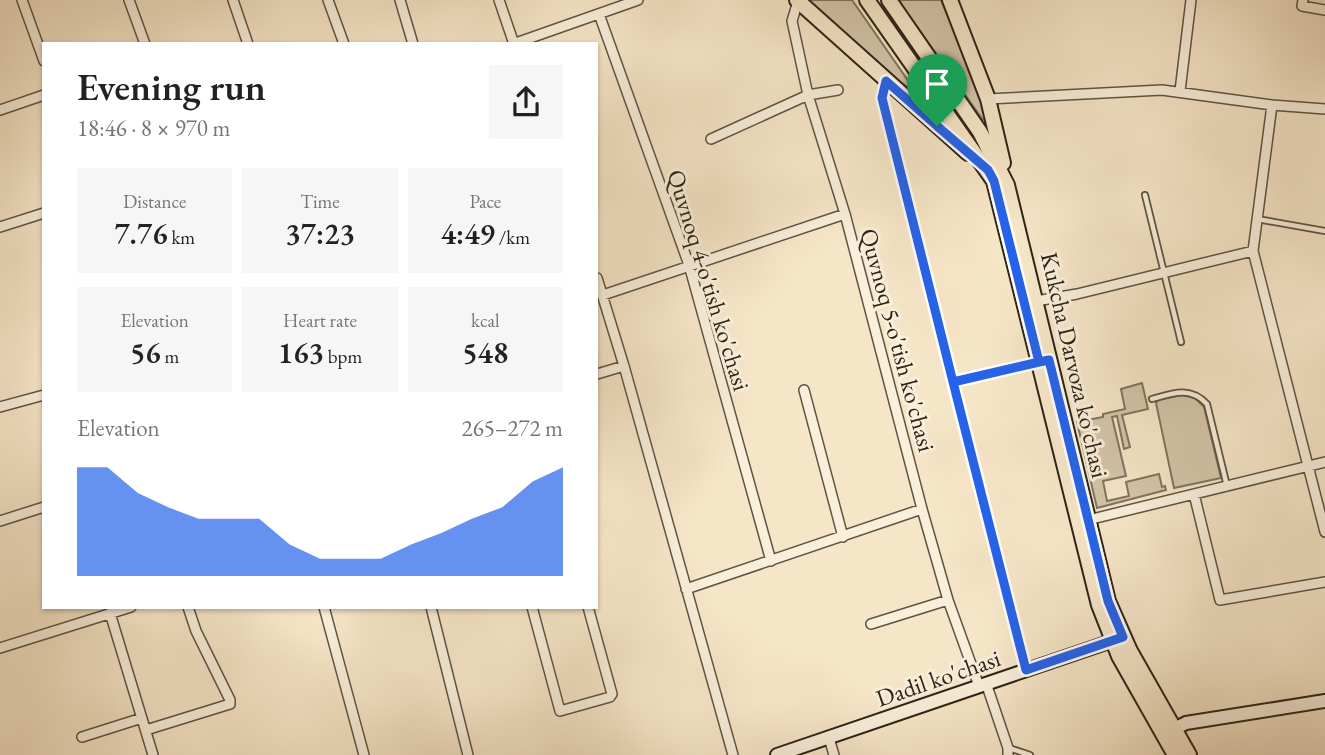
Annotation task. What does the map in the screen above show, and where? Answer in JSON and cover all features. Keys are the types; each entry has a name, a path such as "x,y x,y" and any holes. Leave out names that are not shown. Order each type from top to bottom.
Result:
{"main road":[{"name":"Kukcha Darvoza ko'chasi","path":"867,0 988,170 998,192 1031,302"},
{"name":"Kukcha Darvoza ko'chasi","path":"889,0 980,132 1007,185 1044,361 1083,522 1117,639 1168,731 1189,755"},
{"path":"950,0 988,99 1007,185"},
{"path":"797,1 988,170"},
{"name":"Kukcha Darvoza ko'chasi","path":"1168,731 1175,755"}],"street":[{"path":"22,0 42,55"},
{"path":"129,0 144,42"},
{"path":"233,0 247,42"},
{"path":"328,0 343,42"},
{"path":"400,0 412,42"},
{"path":"499,0 513,42"},
{"path":"1180,91 1191,0"},
{"path":"1303,0 1302,6 1325,10"},
{"path":"520,42 632,1"},
{"name":"Quvnoq 5-o'tish ko'chasi","path":"797,1 792,21 808,95 845,214 922,509 948,600 1008,752"},
{"name":"Quvnoq 4-o'tish ko'chasi","path":"599,14 689,265 771,561"},
{"path":"886,81 882,98 1026,670"},
{"path":"711,139 808,95 838,90"},
{"path":"988,99 1145,90 1180,91 1272,105 1325,108"},
{"path":"0,110 42,96"},
{"path":"1272,105 1254,251 1325,532"},
{"path":"0,227 42,214"},
{"path":"603,295 845,214"},
{"path":"1031,302 1077,294 1254,251"},
{"path":"598,281 733,755"},
{"path":"953,382 1044,361"},
{"path":"598,374 624,366"},
{"path":"804,390 843,537"},
{"path":"0,407 42,396"},
{"path":"1083,522 1325,462"},
{"path":"1194,494 1220,600 1325,582"},
{"path":"0,521 42,509"},
{"path":"686,589 922,509"},
{"path":"871,624 948,600"},
{"path":"0,648 124,609"},
{"path":"146,730 230,704 189,609"},
{"path":"325,609 364,755"},
{"path":"432,609 468,755"},
{"path":"533,609 560,711 612,694 589,609"},
{"path":"110,613 153,755"},
{"name":"Dadil ko'chasi","path":"777,755 1117,639"},
{"path":"1168,731 1186,723 1325,701"},
{"path":"82,737 142,718"},
{"path":"829,738 834,755"}],"lane":[{"path":"1145,195 1181,342"},
{"path":"1256,219 1325,230"},
{"path":"1152,399 1181,391 1192,393 1205,401 1209,407 1227,486"},
{"path":"1008,752 1030,755"}],"shaded area":[{"path":"806,0 852,0 932,115"},
{"path":"898,0 941,0 976,79 986,118 983,120"},
{"path":"1142,383 1148,409 1122,415 1130,447 1124,449 1117,416 1112,417 1126,476 1103,481 1107,501 1129,496 1126,482 1159,474 1162,487 1165,486 1166,490 1097,508 1077,422 1125,409 1121,389"},
{"path":"1182,395 1195,398 1204,407 1221,478 1174,488 1156,403 1158,400"}],"route":[{"path":"937,126 886,81 882,98 953,382 1049,360 1108,601 1123,637 1026,670 953,382 1039,362 994,181 988,170 937,126"}]}
